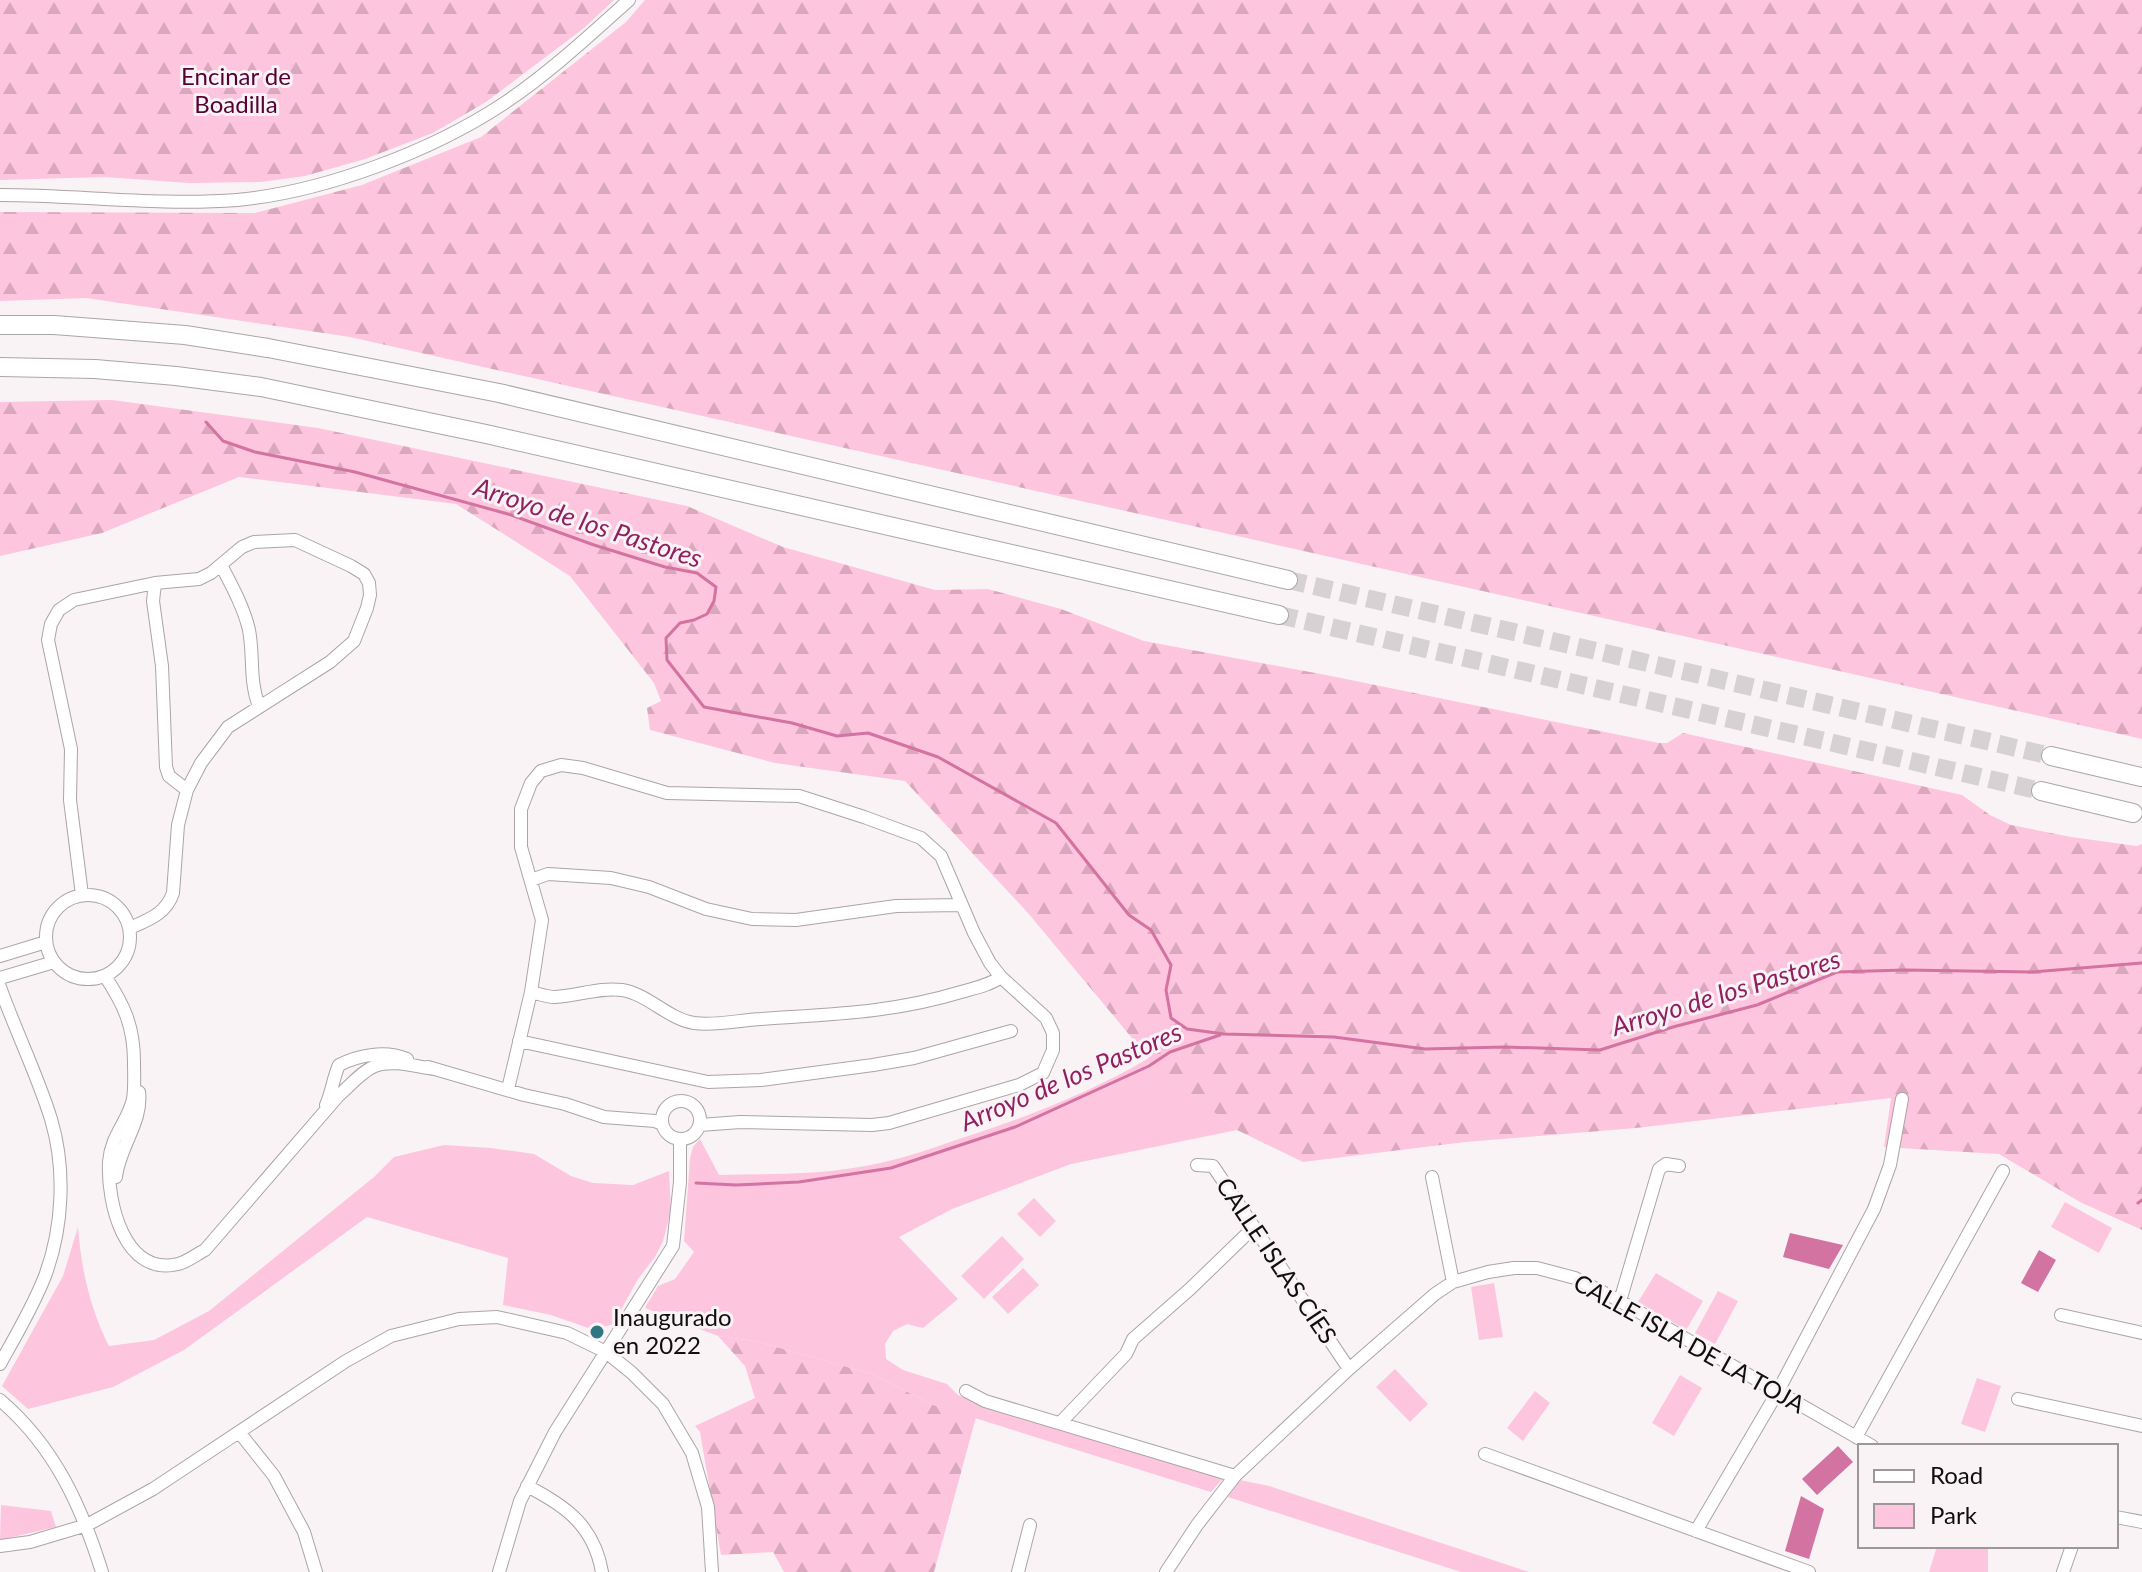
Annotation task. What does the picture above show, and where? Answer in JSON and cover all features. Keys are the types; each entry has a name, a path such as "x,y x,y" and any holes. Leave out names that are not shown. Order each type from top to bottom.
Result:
{"highway":[{"path":"0,325 54,325 185,335 499,393 1288,580"},
{"path":"0,367 95,369 261,387 501,437 1279,615"},
{"path":"2051,756 2141,777"},
{"path":"2041,791 2133,813"}],"street":[{"path":"0,195 233,200 307,188 382,163 458,131 505,102 629,0"},
{"path":"82,895 70,800 71,749 48,640 51,624 59,610 74,600 155,583 199,579 242,547 254,542 295,540 319,549 364,574 370,595 354,641 330,662 228,727 201,763 187,790 178,825 170,902 162,912 130,928"},
{"path":"221,565 232,584 248,628 252,684 259,706"},
{"path":"155,583 153,601 162,666 166,767 169,776 187,790"},
{"path":"508,1089 531,992 542,920 521,847 521,809 531,783 541,771 561,765 583,768 667,793 799,796 921,838 941,856 990,963 1046,1018 1053,1033 1053,1050 1043,1073 1019,1085 881,1124 740,1122 700,1125"},
{"path":"531,880 548,874 611,878 649,887 706,909 752,919 796,920 896,906 961,905"},
{"path":"82,895 98,895 113,902 124,914 130,928 126,957 105,976 77,978 64,972 47,950 49,920 72,898 82,895"},
{"path":"0,956 46,942"},
{"path":"0,978 54,962"},
{"path":"105,976 131,1024 134,1065 133,1100 114,1137 109,1161 114,1212 124,1236 139,1257 158,1264 179,1264 205,1250 339,1095 360,1076 376,1065 398,1064 435,1069"},
{"path":"531,992 553,997 625,990 692,1023 719,1024 891,1009 931,1001 1001,977"},
{"path":"0,987 51,1120 59,1160 60,1185 54,1247 45,1277 0,1364"},
{"path":"519,1041 708,1082 761,1080 873,1065 914,1058 1011,1031"},
{"path":"322,1116 339,1065 356,1057 372,1055 401,1056 435,1069 604,1117 662,1124"},
{"path":"1696,1531 1777,1393 1874,1209 1890,1165 1902,1099"},
{"path":"682,1100 693,1103 700,1113 700,1125 693,1136 680,1139 668,1135 662,1124 663,1112 670,1103 682,1100"},
{"path":"499,1572 520,1501 555,1432 673,1246 680,1182 680,1139"},
{"path":"1620,1301 1659,1169 1666,1164 1679,1166"},
{"name":"CALLE ISLAS CÍES","path":"1197,1165 1213,1166 1349,1369"},
{"path":"1856,1437 2003,1171"},
{"path":"1432,1177 1453,1282"},
{"path":"1061,1422 1126,1354 1133,1339 1253,1228"},
{"name":"CALLE ISLA DE LA TOJA","path":"1166,1572 1235,1476 1349,1369 1435,1294 1453,1282 1488,1272 1537,1268 1575,1278 1868,1444"},
{"path":"2061,1315 2142,1333"},
{"path":"0,1546 30,1542 87,1525 153,1489 346,1361 391,1336 459,1319 497,1317 567,1333 606,1352 663,1404 692,1453 708,1507 712,1572"},
{"path":"966,1391 985,1401 1235,1476"},
{"path":"2018,1399 2142,1426"},
{"path":"0,1400 27,1425 61,1473 87,1525 102,1572"},
{"path":"239,1432 274,1476 304,1532 316,1572"},
{"path":"1485,1454 1809,1572"},
{"path":"527,1486 568,1511 587,1530 599,1556 602,1572"},
{"path":"2118,1517 2142,1522"},
{"path":"1018,1572 1030,1525"},
{"path":"2063,1572 2071,1548"}],"green space":[{"name":"Encinar de Boadilla","path":"0,0 614,0 584,28 486,102 433,133 365,159 305,176 261,182 189,183 105,177 0,180"},
{"path":"645,0 2142,0 2142,739 350,337 86,298 0,301 0,212 255,213 362,185 481,137 626,22"},
{"path":"112,400 318,428 687,506 783,547 935,590 988,589 1061,609 1144,641 1659,743 1667,743 1683,733 1962,795 1990,815 2011,825 2071,837 2137,846 2142,844 2142,1230 2080,1202 1999,1154 1884,1147 1891,1098 1303,1162 1237,1130 1156,1067 1028,913 905,781 775,763 650,730 647,708 661,701 654,683 570,576 456,504 239,477 102,533 0,556 0,402"},
{"path":"1149,1058 1237,1130 1071,1164 952,1209 899,1237 958,1299 923,1328 907,1324 893,1331 885,1344 886,1359 903,1370 947,1384 958,1395 980,1405 1225,1476 1211,1492 933,1405 872,1374 755,1341 718,1336 645,1308 658,1286 675,1279 694,1252 684,1241 690,1158 693,1147 700,1139 719,1175 803,1173 867,1166 920,1152 1032,1113 1104,1082"},
{"path":"444,1145 534,1154 571,1176 593,1183 633,1185 669,1171 671,1211 663,1241 613,1324 594,1330 551,1315 503,1305 508,1258 367,1217 184,1350 113,1387 28,1409 2,1386 63,1276 78,1227 88,1288 109,1346 154,1340 209,1311 374,1177 394,1157"},
{"path":"1034,1198 1056,1221 1040,1237 1017,1214"},
{"path":"2065,1202 2112,1228 2099,1253 2051,1227"},
{"path":"1002,1236 1024,1259 984,1299 961,1276"},
{"path":"1023,1268 1039,1285 1008,1314 992,1297"},
{"path":"1656,1273 1703,1301 1686,1330 1638,1302"},
{"path":"1494,1283 1503,1337 1479,1340 1471,1287"},
{"path":"1718,1291 1738,1301 1715,1344 1695,1333"},
{"path":"718,1336 755,1341 872,1374 933,1405 976,1417 934,1572 784,1572 773,1552 721,1555 700,1432 695,1426 755,1398 745,1366"},
{"path":"1395,1369 1428,1404 1410,1422 1376,1387"},
{"path":"1680,1375 1702,1388 1674,1436 1652,1423"},
{"path":"1977,1378 2001,1386 1985,1432 1961,1424"},
{"path":"1535,1391 1550,1403 1523,1441 1507,1428"},
{"path":"1240,1480 1269,1486 1529,1572 1461,1572 1228,1497"},
{"path":"1,1505 51,1511 56,1527 0,1540"},
{"path":"1936,1548 1988,1548 1988,1572 1929,1572"}],"shaded area":[{"path":"1790,1233 1843,1245 1829,1269 1783,1257"},
{"path":"2039,1250 2056,1260 2038,1292 2021,1283"},
{"path":"1838,1446 1853,1462 1817,1495 1802,1479"},
{"path":"1801,1496 1824,1509 1809,1559 1785,1551"}],"waterway":[{"name":"Arroyo de los Pastores","path":"206,422 223,441 255,452 355,472 508,514 665,567 697,573 716,587 714,601 707,614 680,623 666,638 667,660 704,707 792,723 837,736 868,733 938,757 1056,823 1129,915 1151,930 1171,965 1166,990 1171,1018 1187,1029 1224,1034 1334,1037 1425,1049 1505,1047 1600,1050 1757,1005 1837,972 2031,972 2142,963"},
{"name":"Arroyo de los Pastores","path":"696,1183 799,1182 891,1168 1015,1127 1149,1066 1170,1052 1220,1035"},
{"path":"2138,1203 2142,1200"}],"tunnel":[{"path":"1288,580 2051,756"},
{"path":"1279,615 2041,791"}],"place":[{"name":"Inaugurado en 2022","path":"597,1332"}]}
